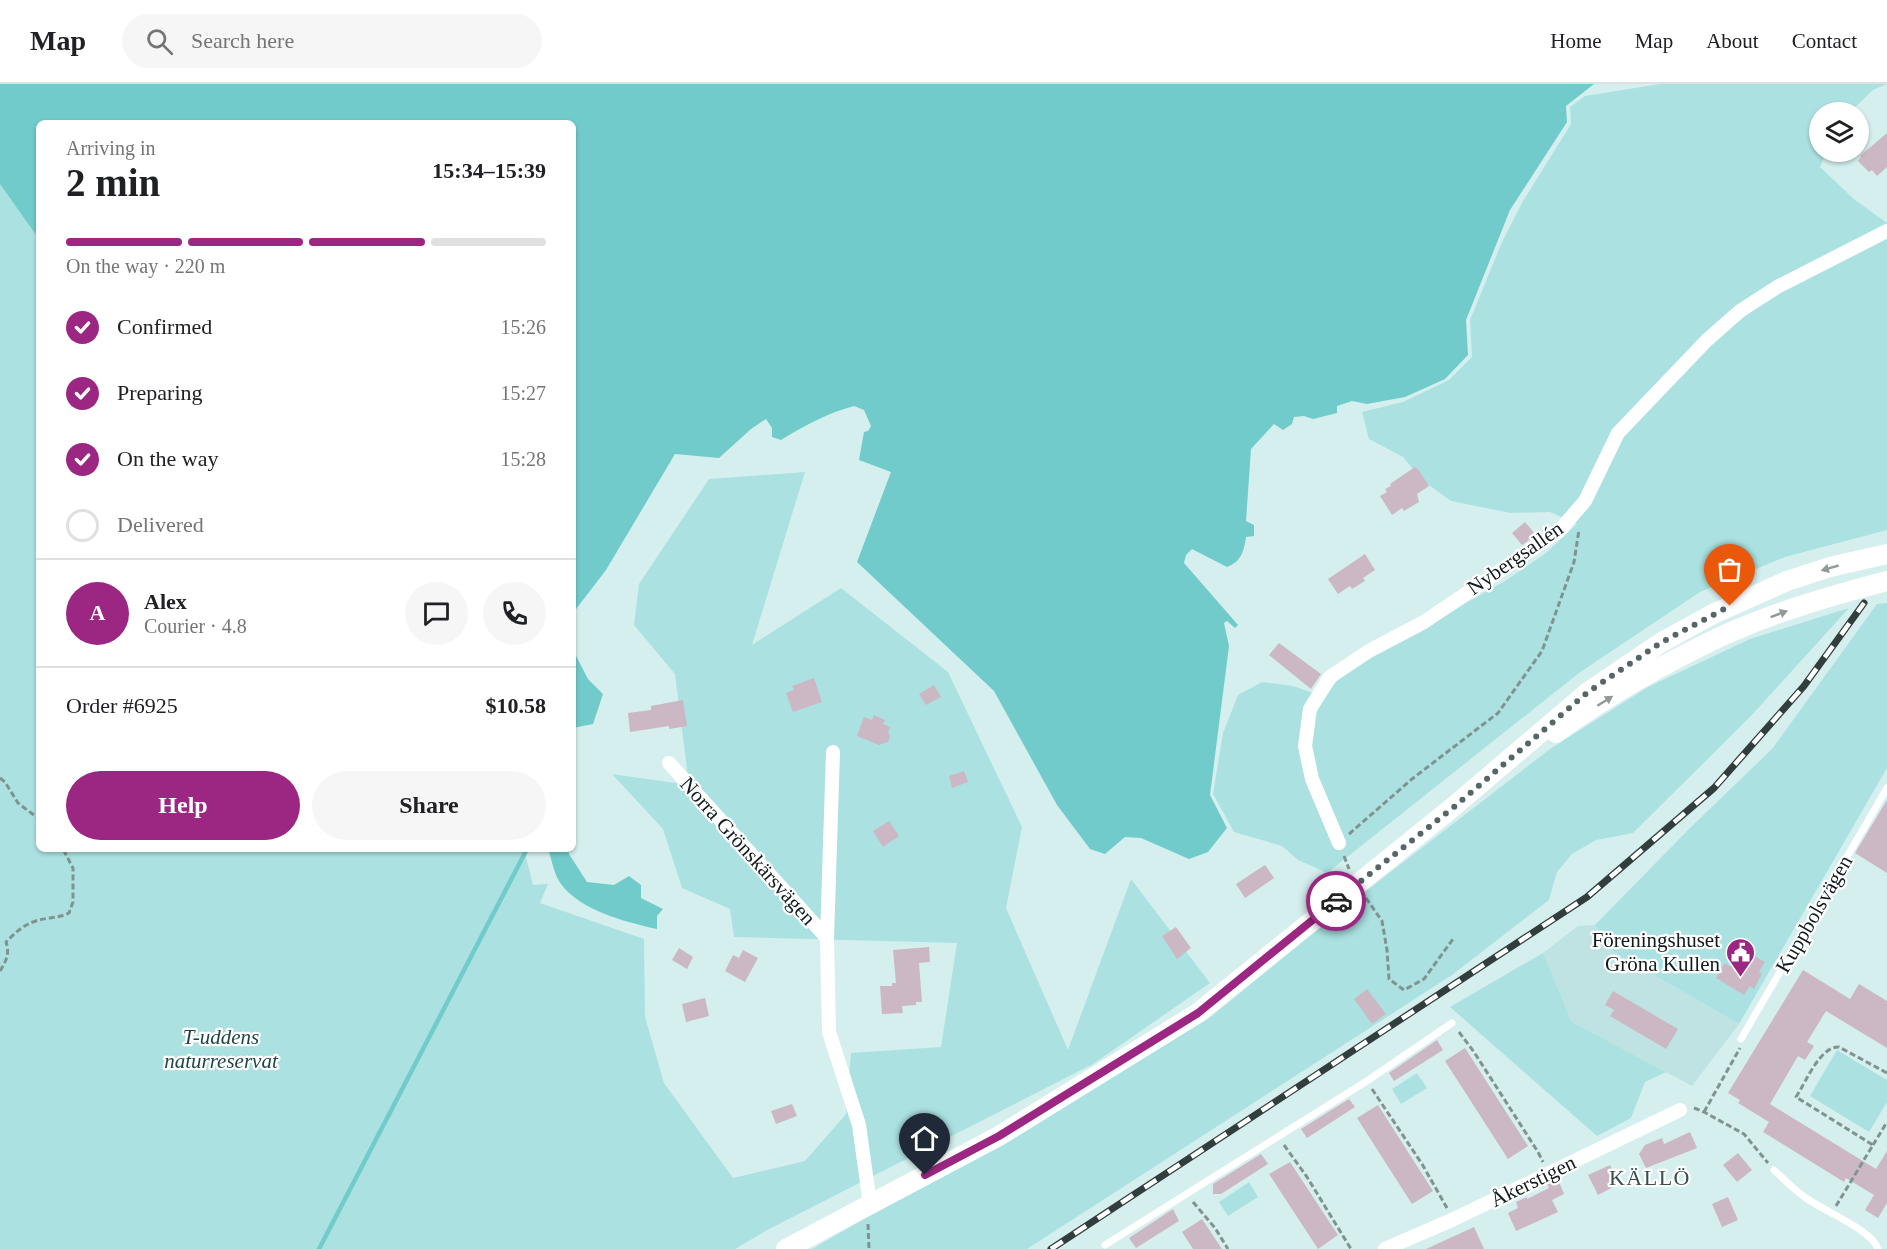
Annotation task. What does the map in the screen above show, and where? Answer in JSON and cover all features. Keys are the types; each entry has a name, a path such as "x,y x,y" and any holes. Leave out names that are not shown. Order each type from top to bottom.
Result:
{"main road":[{"path":"786,1249 999,1136 1198,1013 1454,807 1588,692 1662,642 1730,606 1787,581 1830,567 1887,554"},
{"path":"1454,807 1565,727 1681,657 1723,636 1785,611 1887,581"}],"street":[{"name":"Nybergsallén","path":"1339,843 1312,779 1305,746 1310,710 1330,677 1369,651 1424,622 1462,594 1559,531 1585,501 1618,433 1707,340 1740,311 1777,287 1887,231"},
{"name":"Norra Grönskärsvägen","path":"833,752 827,938 829,1032 858,1125 870,1204"},
{"name":"Norra Grönskärsvägen","path":"669,763 827,938"},
{"name":"Åkerstigen","path":"1385,1249 1454,1219 1680,1110"}],"lane":[{"name":"Kuppbolsvägen","path":"1741,1039 1887,788"},
{"path":"1104,1248 1277,1136 1367,1081 1452,1023"},
{"path":"1774,1170 1803,1196 1866,1233 1876,1243 1878,1249"}],"path":[{"path":"1453,939 1425,979 1404,990 1389,979 1382,921 1356,885 1339,843 1412,779 1498,713 1530,669 1542,651 1574,562 1585,501"},
{"path":"0,778 18,803 36,817"},
{"path":"0,971 7,959 6,942 16,931 34,921 59,918 69,913 73,902 73,868 65,852"},
{"path":"1452,1023 1474,1052 1538,1152 1549,1174"},
{"path":"1704,1112 1742,1046 1741,1039"},
{"path":"1873,1145 1796,1097 1822,1054 1833,1047 1839,1047 1887,1073"},
{"path":"1367,1081 1422,1164 1454,1219"},
{"path":"1680,1110 1696,1108 1744,1134 1774,1170"},
{"path":"1831,1214 1887,1122"},
{"path":"1277,1136 1307,1177 1351,1249"},
{"path":"1186,1194 1215,1228 1228,1249"},
{"path":"869,1249 870,1204"}],"shaded area":[{"path":"0,84 1594,84 1566,106 1567,122 1510,210 1466,320 1468,355 1445,379 1405,397 1367,404 1352,401 1337,406 1337,413 1313,419 1304,416 1294,417 1292,424 1283,430 1274,424 1251,449 1246,521 1254,525 1254,536 1246,537 1239,559 1227,567 1192,549 1186,555 1184,563 1238,625 1235,628 1227,621 1224,623 1229,646 1210,795 1227,828 1208,852 1189,859 1141,838 1125,837 1105,854 1090,849 1057,805 994,691 857,562 891,472 859,460 864,432 868,431 871,426 864,410 854,406 834,412 781,440 772,437 772,428 766,419 751,429 719,458 675,454 606,570 576,609 576,120 36,120 36,235 0,184"},
{"path":"576,656 588,679 603,694 593,724 576,727"},
{"path":"549,852 569,852 587,882 614,885 629,876 641,885 641,898 663,909 657,916 657,929 618,919 592,908 570,893 561,884"},
{"path":"1595,925 1614,952 1739,1024 1692,1086 1572,1022 1543,953 1578,926"}],"green space":[{"name":"T-uddens naturreservat","path":"0,84 36,120 36,852 525,852 533,885 548,884 540,903 644,939 645,1017 664,1083 733,1178 805,1161 846,1114 851,1053 941,1047 957,943 734,937 730,909 682,888 663,829 612,774 689,785 675,674 634,625 639,584 709,479 805,472 752,645 841,588 948,672 1022,827 1006,908 1068,1050 1131,879 1210,983 1093,1064 769,1229 735,1249 0,1249"},
{"path":"1660,84 1887,84 1873,90 1860,102 1809,102 1809,162 1822,162 1820,167 1855,200 1887,223 1887,530 1785,557 1700,592 1579,673 1327,873 1298,860 1282,846 1234,832 1213,794 1223,733 1238,695 1262,682 1293,686 1325,697 1339,678 1371,656 1420,632 1505,581 1546,553 1577,524 1550,512 1511,513 1451,501 1422,480 1403,457 1369,439 1362,412 1403,402 1449,380 1472,357 1470,320 1502,242 1523,201 1571,124 1570,107 1585,96"},
{"path":"1887,603 1887,768 1739,1024 1614,952 1595,925 1772,749 1877,604"},
{"path":"1849,608 1750,717 1633,833 1596,840 1572,854 1557,872 1549,900 1452,975 1027,1249 812,1249 1208,1019 1353,901 1550,749 1648,687 1750,639"},
{"path":"1543,953 1572,1022 1666,1072 1645,1082 1631,1118 1597,1136 1450,1007"},
{"path":"1837,1050 1887,1080 1887,1102 1869,1132 1810,1096"},
{"path":"1417,1073 1427,1088 1401,1104 1392,1089"},
{"path":"1249,1182 1258,1197 1228,1216 1219,1202"}],"building":[{"path":"1887,133 1887,167 1877,176 1859,162 1869,162 1869,148"},
{"path":"1415,467 1429,486 1417,494 1419,502 1404,511 1402,508 1392,515 1380,496 1387,492 1385,489 1391,486 1390,484"},
{"path":"1525,522 1536,535 1522,545 1512,533"},
{"path":"1365,554 1375,570 1363,578 1365,581 1352,589 1350,586 1338,594 1328,579"},
{"path":"1279,643 1321,674 1311,689 1269,655"},
{"path":"814,678 822,702 793,712 786,693 794,690 792,686"},
{"path":"934,685 941,697 926,705 919,694"},
{"path":"683,700 687,726 669,729 669,726 630,732 628,713 651,710 651,706"},
{"path":"874,715 885,720 883,724 890,727 888,742 879,745 857,736 864,717 872,720"},
{"path":"964,771 968,782 952,788 949,776"},
{"path":"1887,800 1887,873 1855,853"},
{"path":"889,821 899,836 883,847 873,831"},
{"path":"1265,865 1274,878 1245,898 1236,884"},
{"path":"1176,927 1191,948 1177,959 1162,936"},
{"path":"929,947 930,962 919,963 922,1002 902,1006 903,1013 882,1014 880,986 892,986 892,983 896,983 893,950"},
{"path":"679,948 693,957 687,969 672,960"},
{"path":"743,950 758,958 745,982 725,971 733,955 739,958"},
{"name":"Föreningshuset Gröna Kullen","path":"1739,954 1750,960 1753,955 1765,962 1754,989 1750,986 1744,995 1716,978 1725,963 1731,967"},
{"path":"1803,970 1850,999 1859,984 1887,1001 1887,1048 1826,1011 1807,1042 1814,1046 1805,1060 1798,1056 1770,1104 1876,1169 1887,1151 1887,1203 1878,1218 1865,1210 1874,1195 1846,1178 1844,1182 1763,1132 1769,1122 1738,1103 1740,1100 1728,1093"},
{"path":"1367,989 1386,1014 1372,1024 1354,999"},
{"path":"1613,991 1678,1029 1666,1049 1610,1016 1614,1010 1605,1005"},
{"path":"705,998 709,1016 686,1022 682,1004"},
{"path":"1437,1040 1443,1050 1394,1081 1389,1073"},
{"path":"1465,1048 1528,1146 1508,1159 1445,1061"},
{"path":"1349,1099 1355,1107 1307,1138 1301,1129"},
{"path":"792,1104 797,1116 776,1124 771,1111"},
{"path":"1378,1105 1433,1191 1412,1204 1357,1118"},
{"path":"1690,1132 1697,1148 1646,1168 1639,1154 1645,1145 1662,1138 1664,1144"},
{"path":"1738,1153 1752,1170 1737,1182 1723,1165"},
{"path":"1261,1154 1268,1164 1221,1194 1213,1194 1213,1184"},
{"path":"1290,1162 1338,1235 1318,1249 1269,1174"},
{"path":"1610,1165 1619,1184 1598,1195 1588,1175"},
{"path":"1558,1179 1564,1194 1552,1200 1558,1212 1516,1231 1508,1213 1518,1208 1516,1202 1549,1188 1547,1184"},
{"path":"1728,1197 1738,1220 1722,1227 1712,1204"},
{"path":"1173,1209 1179,1221 1136,1248 1129,1238"},
{"path":"1202,1219 1222,1249 1193,1249 1182,1232"},
{"path":"1474,1227 1484,1249 1426,1249"}],"waterway":[{"path":"319,1249 525,852"}],"railway":[{"path":"1051,1249 1587,897 1714,788 1804,686 1864,603"}],"way so far":[{"path":"1336,901 1454,807 1588,692 1662,642 1730,606"}],"place":[{"name":"Föreningshuset Gröna Kullen","path":"1741,978"}],"district":[{"name":"KÄLLÖ","path":"1650,1177"}],"route":[{"path":"925,1175 999,1136 1198,1013 1336,901"}]}
